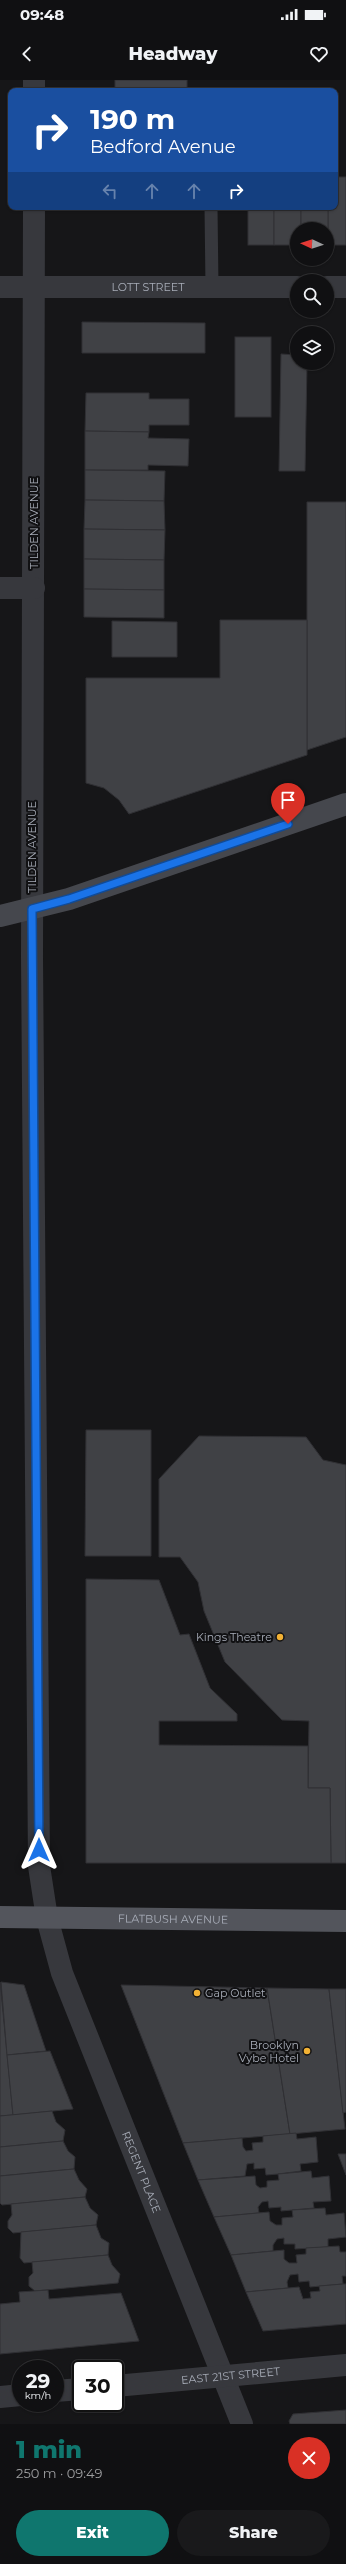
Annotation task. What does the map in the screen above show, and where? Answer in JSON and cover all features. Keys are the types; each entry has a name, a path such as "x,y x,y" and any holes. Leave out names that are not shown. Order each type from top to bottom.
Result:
{"main road":[{"name":"FLATBUSH AVENUE","path":"0,1917 346,1921"}],"street":[{"name":"TILDEN AVENUE","path":"34,210 32,909 39,1866 47,1918"},
{"name":"LOTT STREET","path":"0,287 290,287"},
{"path":"334,287 346,287"},
{"path":"0,588 34,588"},
{"path":"0,916 69,899 346,804"},
{"name":"REGENT PLACE","path":"47,1918 62,1973 225,2376 242,2424"},
{"name":"EAST 21ST STREET","path":"124,2385 346,2365"},
{"path":"0,2397 12,2396"}],"lane":[{"path":"211,210 212,287"}],"building":[{"path":"115,80 187,80 187,88 115,88"},
{"path":"338,177 346,177 346,245 334,245 334,222 328,222 328,210 338,210"},
{"path":"248,210 274,210 274,245 248,245"},
{"path":"274,210 301,210 301,222 290,222 290,245 274,245"},
{"path":"301,210 328,210 328,222 301,222"},
{"path":"82,322 205,323 205,353 82,353"},
{"path":"235,337 271,337 271,417 235,417"},
{"path":"281,354 290,355 290,370 307,370 305,471 279,471"},
{"path":"86,393 149,393 149,399 189,399 189,425 149,425 149,432 85,431"},
{"path":"85,431 149,432 148,438 189,439 188,466 148,465 148,470 85,470"},
{"path":"85,470 165,471 164,501 85,500"},
{"path":"85,500 164,501 165,530 84,529"},
{"path":"307,502 346,502 346,737 307,750"},
{"path":"84,529 165,530 164,560 84,559"},
{"path":"84,559 164,560 164,590 84,589"},
{"path":"84,589 164,590 164,618 84,617"},
{"path":"220,620 307,620 307,755 129,814 119,800 104,788 86,783 86,678 220,678"},
{"path":"112,621 177,622 177,657 112,657"},
{"path":"86,1430 151,1430 151,1556 85,1556"},
{"name":"Kings Theatre","path":"199,1436 306,1437 323,1460 346,1465 346,1863 331,1863 330,1788 308,1788 309,1721 282,1720 225,1662 204,1611 198,1582 180,1557 159,1557 159,1479"},
{"path":"86,1579 159,1580 180,1635 189,1634 210,1688 237,1714 237,1721 159,1721 159,1745 308,1746 308,1788 330,1788 331,1863 86,1863"},
{"path":"0,1982 13,2115 0,2116"},
{"path":"1,1982 24,1985 46,2051 7,2055"},
{"path":"121,1985 267,1988 290,2134 183,2143"},
{"name":"Brooklyn Vybe Hotel","path":"267,1988 329,1989 345,2129 290,2134"},
{"path":"329,1989 346,1989 346,2112 343,2113"},
{"path":"50,2051 73,2109 13,2115 7,2055"},
{"path":"52,2111 56,2122 65,2130 63,2141 0,2147 0,2116"},
{"path":"296,2133 297,2139 316,2137 318,2162 300,2164 301,2171 278,2174 266,2175 265,2168 254,2169 254,2163 247,2164 245,2176 198,2180 183,2143 242,2138 243,2147 246,2151 253,2150 252,2143 263,2142 263,2136"},
{"path":"63,2141 68,2151 75,2157 74,2169 0,2176 0,2147"},
{"path":"338,2154 346,2154 346,2175"},
{"path":"74,2169 79,2180 87,2189 85,2197 2,2205 0,2203 0,2176"},
{"path":"311,2171 312,2178 329,2176 331,2201 313,2202 314,2208 281,2211 281,2207 269,2208 268,2201 262,2202 258,2207 259,2213 214,2217 198,2180 255,2176 256,2185 260,2188 267,2187 267,2181 279,2180 278,2174"},
{"path":"85,2197 90,2208 98,2215 96,2225 13,2233 8,2228 8,2221 12,2215 11,2204"},
{"path":"325,2208 326,2215 344,2213 346,2237 328,2239 328,2247 295,2249 295,2244 284,2244 284,2238 277,2239 273,2245 273,2251 231,2255 214,2217 269,2212 270,2221 276,2225 282,2225 282,2218 293,2217 292,2210"},
{"path":"96,2225 101,2238 109,2243 108,2255 24,2263 20,2258 21,2232"},
{"path":"339,2246 340,2252 346,2252 346,2276 342,2276 343,2284 310,2287 309,2281 299,2282 298,2274 290,2275 287,2282 288,2288 246,2292 231,2255 284,2250 284,2259 289,2263 297,2263 296,2255 306,2254 306,2248"},
{"path":"108,2255 112,2265 120,2274 118,2283 35,2291 29,2286 29,2277 33,2273 32,2262"},
{"path":"346,2284 346,2324 263,2331 246,2292 299,2287 303,2299 311,2298 310,2292 320,2291 319,2286"},
{"path":"48,2290 49,2299 121,2293 139,2341 0,2354 0,2304 20,2302 19,2292"},
{"path":"346,2410 346,2424 290,2424 289,2421 293,2414"}],"place":[{"name":"Kings Theatre","path":"280,1637"},
{"name":"Gap Outlet","path":"197,1993"},
{"name":"Brooklyn Vybe Hotel","path":"307,2051"}],"route":[{"path":"39,1850 32,909 69,899 288,824"}]}
